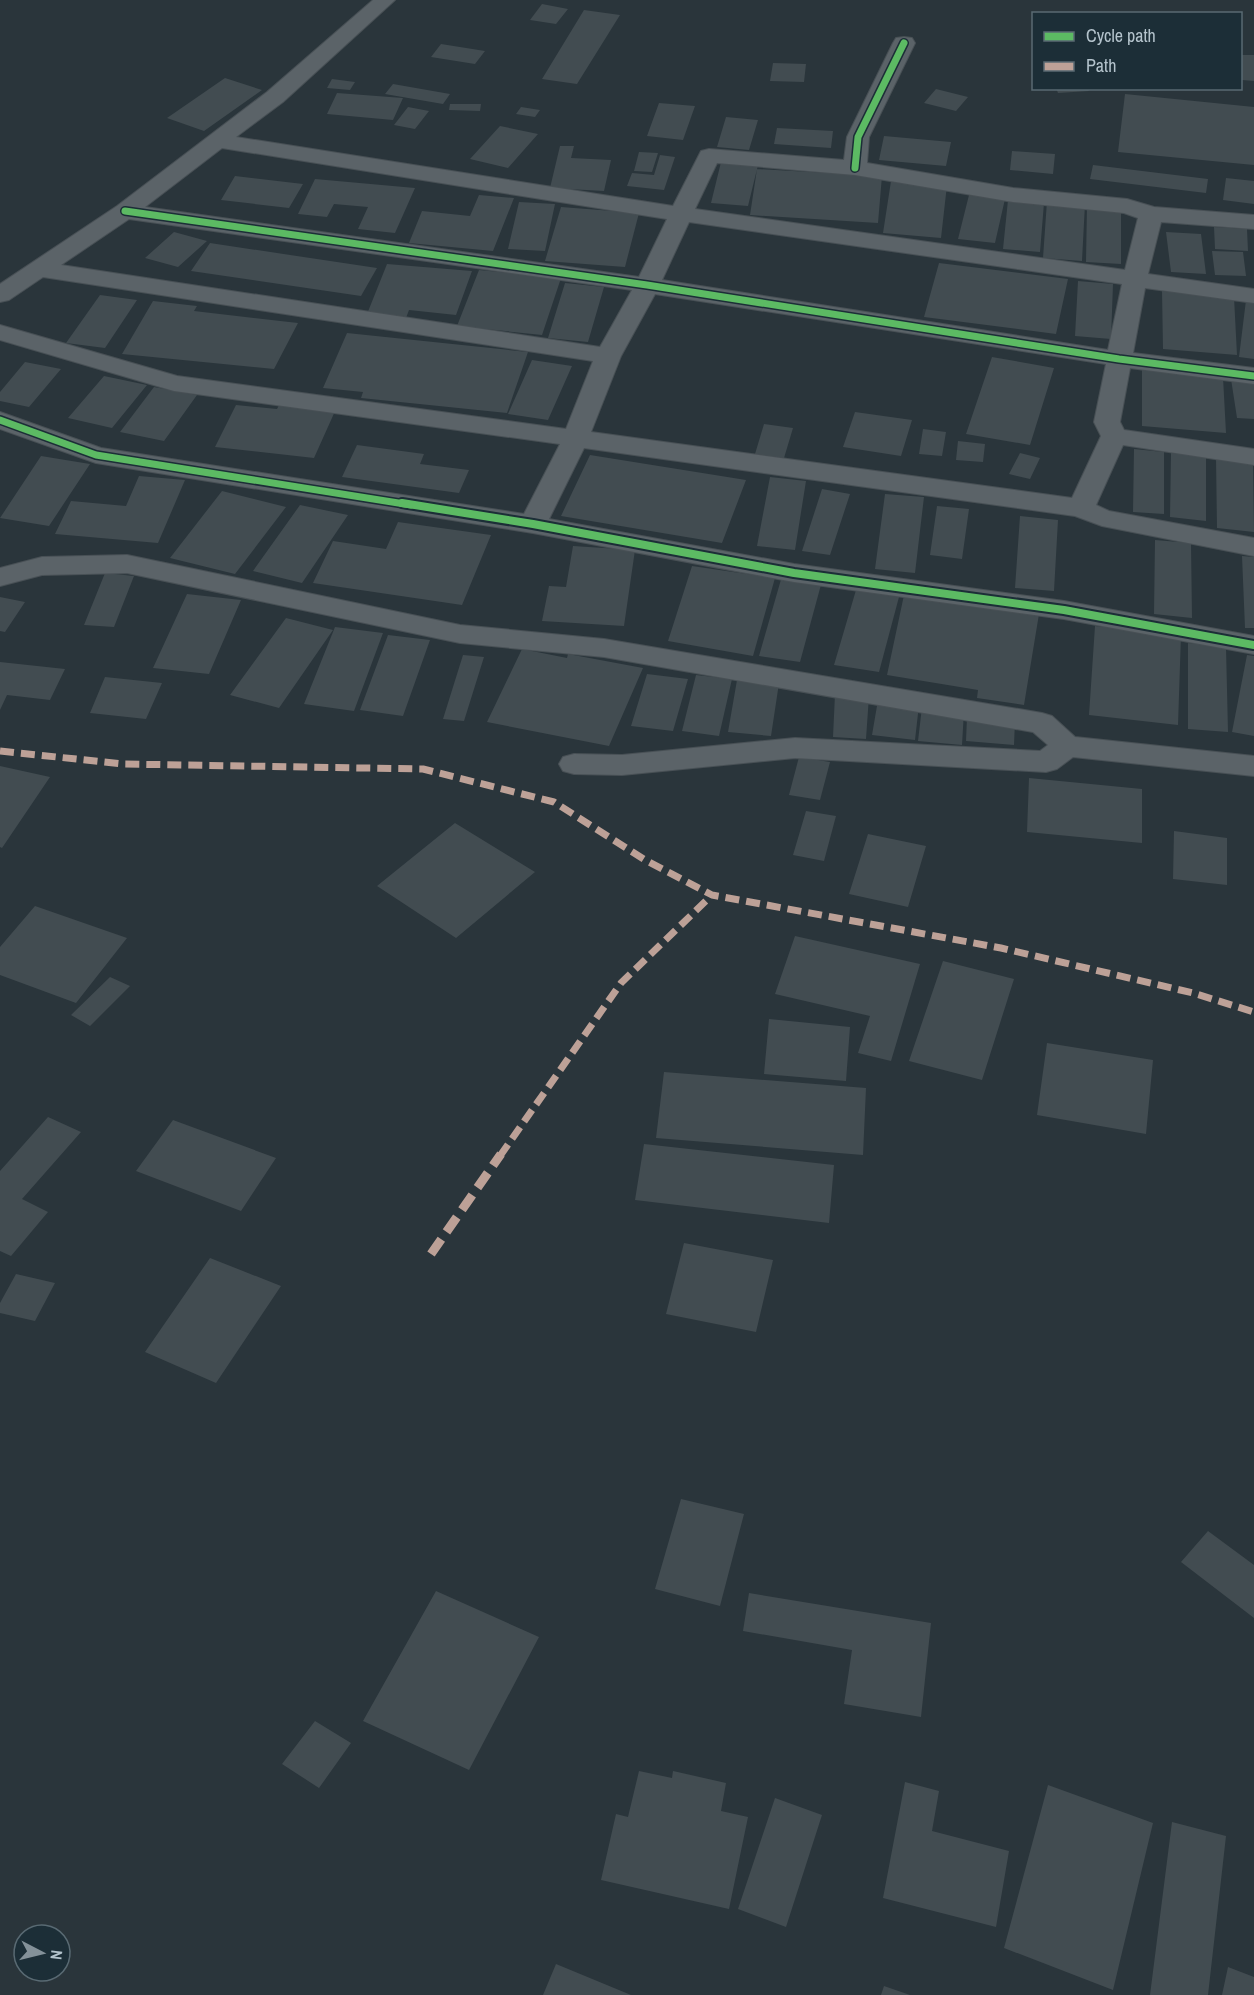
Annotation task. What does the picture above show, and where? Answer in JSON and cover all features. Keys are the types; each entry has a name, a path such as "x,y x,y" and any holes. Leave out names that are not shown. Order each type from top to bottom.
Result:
{"street":[{"path":"0,296 125,211 275,98 385,0"},
{"path":"855,168 858,137 904,43"},
{"path":"218,141 680,214 1254,296"},
{"path":"532,524 576,440 608,356 647,285 709,156 855,168 1013,195 1127,206 1151,214 1254,222"},
{"path":"125,211 647,285 1119,359 1254,376"},
{"path":"1114,436 1107,422 1135,278 1151,214"},
{"path":"38,269 608,356"},
{"path":"0,332 174,383 1081,508 1102,518 1254,547"},
{"path":"0,420 96,455 532,524 794,573 1064,609 1254,645"},
{"path":"1114,436 1254,457"},
{"path":"1081,508 1114,436"},
{"path":"0,577 42,566 127,564 460,634 604,648 1042,723 1067,746 1254,766"},
{"path":"574,764 622,765 795,748 1046,762 1067,746"}],"building":[{"path":"542,4 568,9 556,24 530,20"},
{"path":"584,10 620,15 577,84 542,79"},
{"path":"441,44 485,51 475,64 431,57"},
{"path":"1242,55 1254,55 1254,81 1242,80"},
{"path":"773,63 806,64 804,82 770,81"},
{"path":"225,78 262,90 204,131 167,118"},
{"path":"332,79 355,82 350,90 327,88"},
{"path":"393,84 450,94 443,104 385,94"},
{"path":"936,89 968,97 956,111 924,103"},
{"path":"1057,90 1089,91 1058,93"},
{"path":"337,93 403,98 393,120 327,114"},
{"path":"1125,94 1254,107 1254,165 1118,152"},
{"path":"659,103 695,106 683,140 647,136"},
{"path":"450,104 481,104 480,111 449,110"},
{"path":"408,107 429,111 415,129 394,125"},
{"path":"521,107 540,110 535,117 516,114"},
{"path":"726,117 758,120 749,150 717,147"},
{"path":"500,126 538,134 508,168 470,159"},
{"path":"777,128 833,131 831,148 774,144"},
{"path":"884,136 951,142 946,166 879,160"},
{"path":"560,146 574,146 571,158 611,160 604,191 550,188"},
{"path":"1012,151 1055,154 1053,174 1010,170"},
{"path":"639,152 658,153 652,172 634,171"},
{"path":"660,155 675,157 664,190 627,186 632,173 654,175"},
{"path":"722,158 759,161 748,206 711,203"},
{"path":"1093,165 1208,179 1206,193 1090,179"},
{"path":"757,169 882,176 878,223 750,215"},
{"path":"235,176 303,184 289,208 221,200"},
{"path":"1226,178 1254,181 1254,204 1223,200"},
{"path":"315,179 415,188 395,233 358,229 368,207 334,204 327,217 298,214"},
{"path":"891,181 947,185 941,238 883,233"},
{"path":"479,195 514,198 493,251 409,243 422,211 470,216"},
{"path":"969,195 1005,199 995,243 958,239"},
{"path":"1008,200 1044,203 1040,252 1003,249"},
{"path":"1047,201 1085,204 1082,261 1043,258"},
{"path":"519,202 555,204 545,251 508,249"},
{"path":"1087,205 1121,207 1121,264 1086,262"},
{"path":"561,207 639,213 625,267 545,261"},
{"path":"1214,227 1247,229 1248,251 1215,249"},
{"path":"174,232 207,241 178,267 145,258"},
{"path":"1166,232 1201,234 1206,274 1171,272"},
{"path":"210,243 377,268 361,296 191,271"},
{"path":"1212,251 1243,252 1246,276 1215,275"},
{"path":"939,263 1068,279 1056,334 924,317"},
{"path":"387,264 472,271 456,315 409,310 406,318 367,314"},
{"path":"479,270 561,278 542,335 457,326"},
{"path":"1078,281 1113,284 1111,339 1075,336"},
{"path":"565,283 604,287 588,342 548,338"},
{"path":"1162,291 1234,297 1237,355 1163,349"},
{"path":"100,295 137,300 105,348 66,343"},
{"path":"1246,300 1254,301 1254,359 1239,357"},
{"path":"153,301 197,306 194,311 298,323 274,369 122,354"},
{"path":"347,333 528,352 507,413 361,398 363,392 323,388"},
{"path":"992,357 1054,368 1030,445 966,434"},
{"path":"532,360 572,366 548,420 508,414"},
{"path":"25,362 61,369 29,407 0,401 0,392"},
{"path":"1142,370 1223,377 1226,433 1142,426"},
{"path":"104,376 147,385 112,428 68,418"},
{"path":"1231,379 1254,380 1254,419 1237,418"},
{"path":"154,387 197,395 164,441 120,432"},
{"path":"280,403 336,409 314,458 215,447 236,405 277,409"},
{"path":"855,412 912,420 901,456 843,447"},
{"path":"764,424 793,428 784,458 755,454"},
{"path":"923,429 946,432 942,456 919,454"},
{"path":"958,441 985,444 983,462 956,460"},
{"path":"357,445 424,454 420,464 469,470 459,493 342,477"},
{"path":"1134,449 1164,452 1164,514 1133,512"},
{"path":"1020,453 1040,458 1030,479 1009,474"},
{"path":"1171,453 1206,456 1206,521 1170,517"},
{"path":"590,455 746,480 722,543 561,516"},
{"path":"41,456 90,464 49,526 0,518"},
{"path":"1216,458 1253,462 1254,532 1217,528"},
{"path":"139,476 185,480 158,543 55,534 71,501 126,506"},
{"path":"770,477 806,481 795,550 757,546"},
{"path":"822,489 850,494 830,555 802,551"},
{"path":"222,491 286,507 235,574 170,558"},
{"path":"885,494 924,497 915,573 875,569"},
{"path":"300,505 348,515 302,583 253,571"},
{"path":"937,506 969,509 962,559 930,555"},
{"path":"1020,516 1058,520 1054,591 1015,588"},
{"path":"398,522 491,535 462,605 313,583 333,541 386,549"},
{"path":"1155,540 1191,543 1192,618 1154,614"},
{"path":"573,546 635,550 624,626 542,621 549,586 566,587"},
{"path":"1242,556 1254,557 1254,628 1245,628"},
{"path":"692,566 775,578 753,656 668,641"},
{"path":"105,573 134,576 114,627 84,625"},
{"path":"782,576 822,581 800,662 759,656"},
{"path":"856,590 899,597 879,672 834,665"},
{"path":"187,594 241,600 209,674 153,668"},
{"path":"904,595 1039,614 1024,705 977,698 978,690 887,675"},
{"path":"0,597 25,602 5,632 0,631"},
{"path":"286,618 333,630 279,708 230,695"},
{"path":"1095,626 1181,635 1178,725 1089,715"},
{"path":"335,627 383,633 354,711 304,704"},
{"path":"388,635 430,640 403,716 360,710"},
{"path":"1188,643 1226,647 1228,732 1188,729"},
{"path":"522,649 567,658 568,654 643,668 609,746 487,722"},
{"path":"463,655 484,657 464,721 443,719"},
{"path":"1247,655 1254,656 1254,736 1232,732"},
{"path":"0,662 65,669 50,700 7,695 0,710"},
{"path":"647,674 688,679 673,731 631,726"},
{"path":"696,675 732,679 719,736 682,731"},
{"path":"105,677 162,683 146,719 90,713"},
{"path":"737,680 779,683 771,736 728,732"},
{"path":"835,694 869,696 866,739 833,737"},
{"path":"878,700 919,705 915,740 872,735"},
{"path":"922,707 964,711 962,745 918,741"},
{"path":"967,717 1015,721 1014,745 966,741"},
{"path":"799,757 830,762 820,800 789,795"},
{"path":"0,766 50,777 2,848 0,847"},
{"path":"1029,778 1142,789 1142,843 1027,832"},
{"path":"806,811 836,816 824,861 793,855"},
{"path":"455,823 535,872 456,938 377,886"},
{"path":"1174,831 1227,838 1227,885 1173,879"},
{"path":"868,834 926,846 908,907 849,894"},
{"path":"35,906 127,938 76,1003 0,975 0,947"},
{"path":"795,936 920,964 891,1061 858,1053 870,1016 775,994"},
{"path":"943,961 1014,979 982,1080 909,1061"},
{"path":"110,977 130,986 90,1026 71,1015"},
{"path":"769,1019 850,1027 846,1081 764,1074"},
{"path":"1047,1043 1153,1060 1146,1134 1037,1115"},
{"path":"664,1072 866,1088 863,1155 656,1138"},
{"path":"48,1117 81,1132 22,1199 48,1212 11,1256 0,1251 0,1171"},
{"path":"173,1120 276,1158 241,1211 136,1171"},
{"path":"644,1144 834,1165 829,1223 635,1200"},
{"path":"684,1243 773,1260 756,1332 666,1314"},
{"path":"210,1258 281,1286 216,1383 145,1352"},
{"path":"16,1274 55,1283 35,1321 0,1313 0,1303"},
{"path":"681,1499 744,1514 720,1606 655,1589"},
{"path":"1208,1531 1254,1565 1254,1618 1181,1562"},
{"path":"436,1591 539,1637 469,1770 363,1721"},
{"path":"749,1593 931,1623 921,1717 844,1704 852,1650 743,1631"},
{"path":"315,1721 351,1743 319,1788 282,1764"},
{"path":"639,1771 672,1778 673,1771 726,1783 721,1811 748,1817 729,1909 601,1880 616,1814 628,1817"},
{"path":"905,1782 939,1791 932,1831 1009,1851 996,1927 883,1898"},
{"path":"1048,1785 1153,1823 1113,1990 1004,1948"},
{"path":"775,1798 822,1815 786,1927 738,1909"},
{"path":"1172,1822 1226,1836 1208,1995 1150,1995"},
{"path":"556,1964 631,1995 543,1995"},
{"path":"1228,1967 1254,1977 1254,1995 1222,1995"},
{"path":"884,1986 910,1995 881,1995"}],"marked path":[{"path":"0,751 123,764 423,769 554,802 645,860 712,895 1001,948 1193,993 1254,1012"},
{"path":"431,1254 621,983 712,895"}],"cycle path":[{"path":"855,168 858,137 904,43"},
{"path":"125,211 647,285 1119,359 1254,376"},
{"path":"0,420 96,455 533,524 794,573 1064,610 1254,645"}]}
